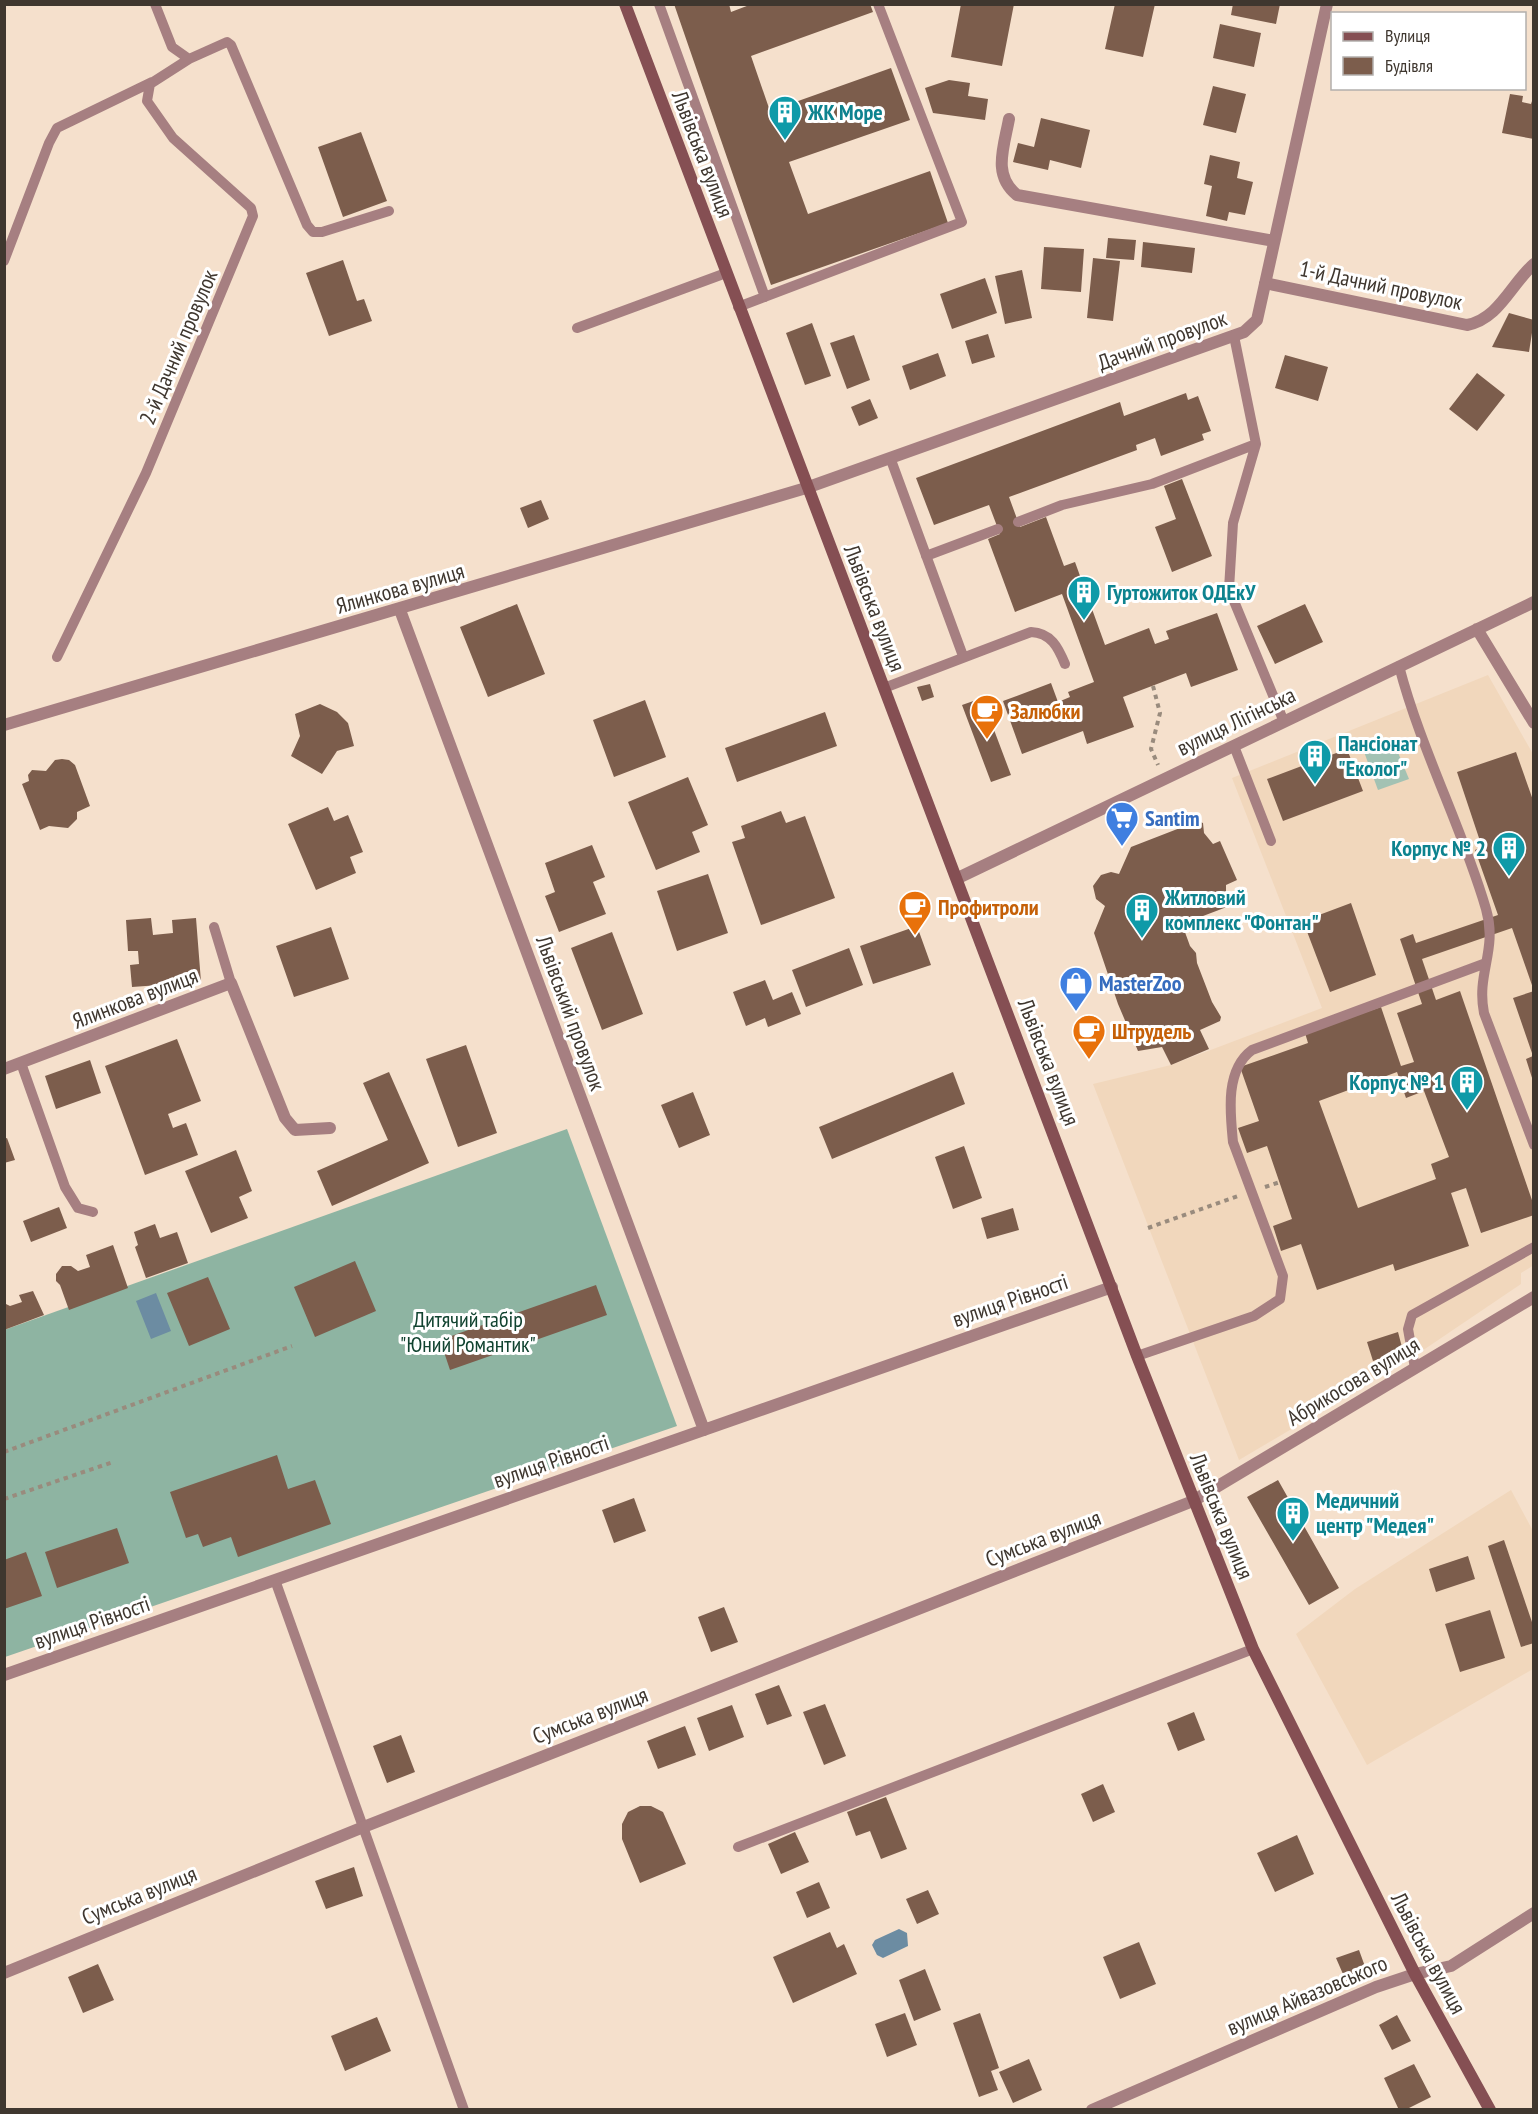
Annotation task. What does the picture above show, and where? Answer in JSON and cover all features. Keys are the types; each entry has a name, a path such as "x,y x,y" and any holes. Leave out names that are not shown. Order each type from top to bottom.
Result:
{"main road":[{"name":"Львівська вулиця","path":"625,4 806,488 958,878 1137,1356 1253,1650 1415,1974 1490,2109"}],"street":[{"name":"Дачний провулок","path":"806,488 891,460 1244,333 1257,320 1327,4"},
{"path":"1009,119 1000,170 1003,180 1017,195 1274,241"},
{"name":"1-й Дачний провулок","path":"1265,283 1467,325 1489,316 1533,264"},
{"name":"Ялинкова вулиця","path":"4,725 400,610 806,488"},
{"name":"вулиця Лігінська","path":"958,878 1533,602"},
{"name":"Львівський провулок","path":"400,610 704,1430"},
{"path":"1477,629 1533,723"},
{"name":"Ялинкова вулиця","path":"4,1069 231,984 285,1118 295,1130 330,1128"},
{"name":"вулиця Рівності","path":"4,1675 1112,1287"},
{"name":"Абрикосова вулиця","path":"1193,1501 1533,1297"},
{"name":"Сумська вулиця","path":"4,1972 361,1828 1193,1501"},
{"name":"вулиця Айвазовського","path":"1092,2109 1376,1987 1415,1974 1451,1966 1533,1913"}],"lane":[{"path":"155,4 172,47 189,59"},
{"path":"658,4 765,297"},
{"path":"738,307 962,222 878,4"},
{"path":"4,261 49,143 57,128 157,79 189,59 228,42 307,225 313,232 389,211"},
{"name":"2-й Дачний провулок","path":"57,657 146,473 253,216 251,208 173,138 153,112 147,101 147,91 150,84 157,79"},
{"path":"577,328 726,273"},
{"path":"1234,336 1256,444 1233,523 1229,589 1284,722"},
{"path":"1018,522 1062,506 1152,484 1256,444"},
{"path":"891,460 963,656"},
{"path":"926,556 998,529"},
{"path":"884,688 1031,632 1042,632 1053,640 1065,664"},
{"path":"1399,666 1410,708 1440,782 1486,911 1491,942 1481,996 1484,1013 1533,1145"},
{"path":"1234,746 1271,841"},
{"path":"214,927 231,984"},
{"path":"1137,1356 1254,1316 1280,1299 1283,1276 1233,1142 1230,1119 1233,1079 1244,1056 1252,1050 1486,963"},
{"path":"21,1063 65,1186 78,1208 93,1212"},
{"path":"1415,1368 1408,1329 1412,1315 1533,1248"},
{"path":"275,1580 361,1828 464,2109"},
{"path":"738,1847 1253,1650"}],"path":[{"path":"1153,686 1160,713 1151,749 1165,779"},
{"path":"1148,1228 1280,1182"},
{"path":"4,1452 292,1346"},
{"path":"4,1499 113,1462"}],"shaded area":[{"path":"1488,675 1533,754 1534,1265 1521,1273 1521,1284 1413,1357 1239,1460 1093,1084 1171,1065 1322,1008 1232,778"},
{"path":"1511,1490 1533,1531 1533,1669 1367,1765 1296,1634 1355,1589"}],"green space":[{"path":"1392,738 1409,779 1378,790 1363,749"},
{"name":"Дитячий табір \"Юний Романтик\"","path":"567,1129 677,1426 5,1657 4,1330"}],"water":[{"path":"156,1293 171,1331 151,1339 136,1301"},
{"path":"899,1929 907,1933 908,1946 883,1958 877,1955 872,1945 875,1940"}],"building":[{"name":"ЖК Море","path":"674,4 729,4 731,12 752,4 870,4 873,12 751,56 770,111 891,68 910,120 789,162 808,214 930,171 948,223 771,285"},
{"path":"961,4 1014,4 1002,66 951,57"},
{"path":"1115,4 1155,4 1143,57 1105,49"},
{"path":"1233,4 1280,4 1276,24 1231,15"},
{"path":"1220,24 1261,33 1254,67 1213,58"},
{"path":"949,80 970,83 968,96 988,99 985,120 933,113 925,88"},
{"path":"1213,86 1246,94 1236,133 1203,125"},
{"path":"1510,94 1523,96 1522,102 1531,104 1534,95 1534,139 1502,133"},
{"path":"1041,118 1090,130 1081,168 1050,160 1048,170 1013,162 1018,143 1034,147"},
{"path":"361,132 387,201 343,217 318,147"},
{"path":"1210,155 1240,162 1237,178 1253,182 1245,215 1229,212 1227,221 1206,216 1212,186 1204,184"},
{"path":"1108,238 1136,240 1134,260 1106,258"},
{"path":"1143,242 1195,248 1192,273 1141,267"},
{"path":"1044,247 1084,249 1081,292 1041,289"},
{"path":"1093,258 1120,261 1113,321 1087,318"},
{"path":"343,260 357,301 364,299 372,321 329,336 306,273"},
{"path":"1022,270 1032,318 1005,324 995,276"},
{"path":"985,278 997,313 952,329 940,294"},
{"path":"1509,313 1534,320 1529,352 1492,347"},
{"path":"812,323 831,376 805,385 786,333"},
{"path":"988,334 995,357 972,364 965,341"},
{"path":"854,335 870,380 847,389 830,343"},
{"path":"938,353 946,376 910,390 902,366"},
{"path":"1285,355 1328,367 1318,401 1275,388"},
{"path":"1477,373 1505,395 1477,431 1449,409"},
{"path":"1186,393 1188,400 1198,396 1211,431 1202,434 1204,440 1161,456 1155,438 1136,445 1137,450 1009,497 1020,527 1046,517 1064,566 1075,562 1105,645 1149,628 1155,644 1169,639 1166,631 1217,613 1238,670 1191,687 1186,673 1123,697 1134,727 1087,744 1083,731 1022,754 1003,701 1051,683 1058,702 1070,697 1068,692 1094,682 1062,594 1015,612 988,539 1000,534 989,505 934,525 916,478 1120,402 1124,416"},
{"path":"870,399 878,418 859,426 851,407"},
{"path":"1182,479 1212,556 1172,572 1155,527 1176,519 1164,486"},
{"path":"541,500 549,519 528,528 520,508"},
{"path":"517,604 545,674 488,697 460,627"},
{"path":"1305,604 1323,642 1275,664 1257,626"},
{"path":"930,684 934,697 922,701 917,687"},
{"name":"Залюбки","path":"982,698 1011,775 991,782 962,705"},
{"path":"645,700 666,757 614,777 593,720"},
{"path":"320,704 337,712 348,723 354,746 337,751 322,774 291,756 300,736 295,714"},
{"path":"825,712 837,746 737,782 725,748"},
{"name":"Пансіонат \"Еколог\"","path":"1347,749 1363,791 1283,821 1267,779"},
{"name":"Корпус № 1","path":"1516,752 1534,803 1534,991 1512,928 1422,959 1436,1000 1460,991 1534,1206 1534,1215 1481,1233 1466,1188 1451,1193 1469,1246 1395,1271 1393,1264 1317,1290 1301,1244 1281,1251 1273,1226 1292,1219 1267,1146 1247,1153 1238,1128 1259,1121 1240,1067 1308,1043 1305,1033 1381,1007 1401,1066 1414,1062 1397,1013 1422,1004 1400,939 1413,934 1416,943 1498,915 1475,850 1482,847 1457,772","holes":["1397,1072 1406,1098 1424,1091 1449,1157 1431,1164 1436,1179 1358,1208 1319,1101"]},
{"path":"55,760 69,760 75,765 90,806 77,812 77,819 68,828 49,826 40,830 22,784 29,781 28,775 32,770 46,771"},
{"path":"688,777 708,825 692,832 700,852 656,870 628,802"},
{"path":"328,807 334,821 348,815 363,852 350,857 356,873 316,890 288,824"},
{"path":"781,811 786,823 805,816 835,898 761,925 732,842 745,838 741,826"},
{"name":"Житловий комплекс \"Фонтан\"","path":"1198,821 1203,823 1204,833 1213,844 1220,841 1237,880 1226,885 1226,892 1232,898 1232,905 1182,924 1190,946 1196,953 1197,963 1212,1002 1221,1017 1220,1021 1200,1030 1209,1049 1171,1065 1162,1047 1138,1051 1118,1004 1094,933 1105,906 1096,899 1093,886 1101,875 1111,872 1119,874 1131,847"},
{"path":"592,845 605,877 593,882 606,914 559,932 545,896 555,892 545,863"},
{"path":"708,874 728,933 677,951 657,891"},
{"path":"1351,903 1376,975 1330,992 1303,921"},
{"path":"151,918 153,935 173,933 172,920 196,918 201,982 132,987 130,965 139,964 138,951 128,951 126,920"},
{"path":"917,926 931,965 873,984 860,946"},
{"path":"331,927 349,979 294,997 276,946"},
{"path":"612,932 643,1014 602,1030 571,948"},
{"path":"849,948 863,985 806,1007 792,970"},
{"path":"765,980 773,1000 792,992 801,1014 768,1027 765,1018 746,1026 733,992"},
{"path":"1534,991 1533,1081 1526,1059 1533,1056 1513,998"},
{"path":"177,1039 201,1101 168,1114 173,1128 186,1123 198,1155 145,1175 105,1066"},
{"path":"466,1045 497,1133 458,1147 426,1059"},
{"path":"90,1060 101,1093 56,1109 45,1076"},
{"path":"389,1072 429,1163 332,1206 317,1171 388,1140 363,1083"},
{"path":"953,1072 965,1104 832,1159 819,1127"},
{"path":"693,1092 710,1135 679,1148 661,1105"},
{"path":"7,1138 15,1160 4,1163 4,1139"},
{"path":"964,1146 982,1198 953,1209 935,1157"},
{"path":"236,1150 252,1191 239,1197 248,1218 211,1233 185,1171"},
{"path":"59,1207 67,1228 31,1242 23,1221"},
{"path":"1013,1208 1019,1230 987,1239 981,1218"},
{"path":"155,1224 160,1238 177,1232 188,1263 146,1278 135,1247 138,1245 134,1232"},
{"path":"113,1245 128,1288 69,1310 60,1285 56,1281 56,1274 62,1266 71,1266 78,1271 90,1267 86,1255"},
{"path":"355,1261 376,1311 315,1337 294,1287"},
{"path":"208,1277 230,1329 189,1346 167,1293"},
{"path":"596,1285 607,1315 450,1370 440,1340"},
{"path":"33,1291 44,1315 4,1330 4,1303 10,1306 22,1302 19,1295"},
{"path":"1398,1332 1403,1351 1373,1361 1367,1342"},
{"path":"277,1455 288,1489 315,1480 331,1524 238,1557 231,1537 203,1547 198,1534 186,1538 170,1492"},
{"name":"Медичний центр \"Медея\"","path":"1278,1480 1339,1588 1309,1605 1247,1497"},
{"path":"634,1498 646,1531 614,1543 602,1510"},
{"path":"117,1528 129,1563 57,1588 45,1552"},
{"path":"1504,1540 1534,1628 1534,1643 1521,1647 1488,1546"},
{"path":"26,1552 42,1596 4,1609 4,1560"},
{"path":"1468,1556 1475,1579 1436,1592 1429,1569"},
{"path":"724,1607 738,1642 711,1652 698,1617"},
{"path":"1490,1610 1505,1658 1460,1672 1445,1624"},
{"path":"779,1685 792,1716 767,1725 755,1694"},
{"path":"825,1704 846,1756 824,1765 803,1712"},
{"path":"732,1705 744,1737 709,1751 697,1718"},
{"path":"1194,1712 1205,1740 1178,1751 1167,1723"},
{"path":"685,1726 696,1755 658,1769 647,1741"},
{"path":"401,1735 415,1772 387,1783 373,1746"},
{"path":"1103,1784 1115,1812 1093,1822 1081,1794"},
{"path":"886,1797 907,1849 881,1859 870,1831 856,1836 847,1812"},
{"path":"640,1806 651,1806 663,1812 686,1864 640,1883 622,1839 622,1824 628,1812"},
{"path":"795,1832 809,1862 781,1874 768,1844"},
{"path":"1297,1835 1314,1874 1275,1892 1257,1853"},
{"path":"354,1867 363,1896 326,1909 315,1881"},
{"path":"819,1882 830,1908 807,1918 796,1892"},
{"path":"928,1890 939,1914 917,1924 906,1899"},
{"path":"830,1932 837,1948 844,1944 857,1974 793,2003 773,1957"},
{"path":"1139,1942 1156,1984 1120,1999 1103,1957"},
{"path":"1359,1950 1367,1972 1346,1981 1336,1958"},
{"path":"98,1964 114,2000 83,2013 68,1977"},
{"path":"925,1969 941,2010 914,2021 899,1980"},
{"path":"905,2013 917,2045 887,2057 875,2024"},
{"path":"980,2013 999,2068 991,2071 998,2090 979,2097 953,2023"},
{"path":"1397,2015 1411,2041 1392,2050 1379,2025"},
{"path":"377,2017 391,2051 345,2071 331,2036"},
{"path":"1029,2059 1042,2090 1013,2103 999,2072"},
{"path":"1414,2064 1431,2097 1405,2110 1399,2110 1384,2078"}],"place":[{"name":"ЖК Море","path":"785,141"},
{"name":"Гуртожиток ОДЕкУ","path":"1084,621"},
{"name":"Залюбки","path":"987,740"},
{"name":"Пансіонат \"Еколог\"","path":"1315,785"},
{"name":"Santim","path":"1122,847"},
{"name":"Корпус № 2","path":"1509,877"},
{"name":"Профитроли","path":"915,936"},
{"name":"Житловий комплекс \"Фонтан\"","path":"1142,939"},
{"name":"MasterZoo","path":"1076,1012"},
{"name":"Штрудель","path":"1089,1060"},
{"name":"Корпус № 1","path":"1467,1111"},
{"name":"Медичний центр \"Медея\"","path":"1293,1542"}]}
